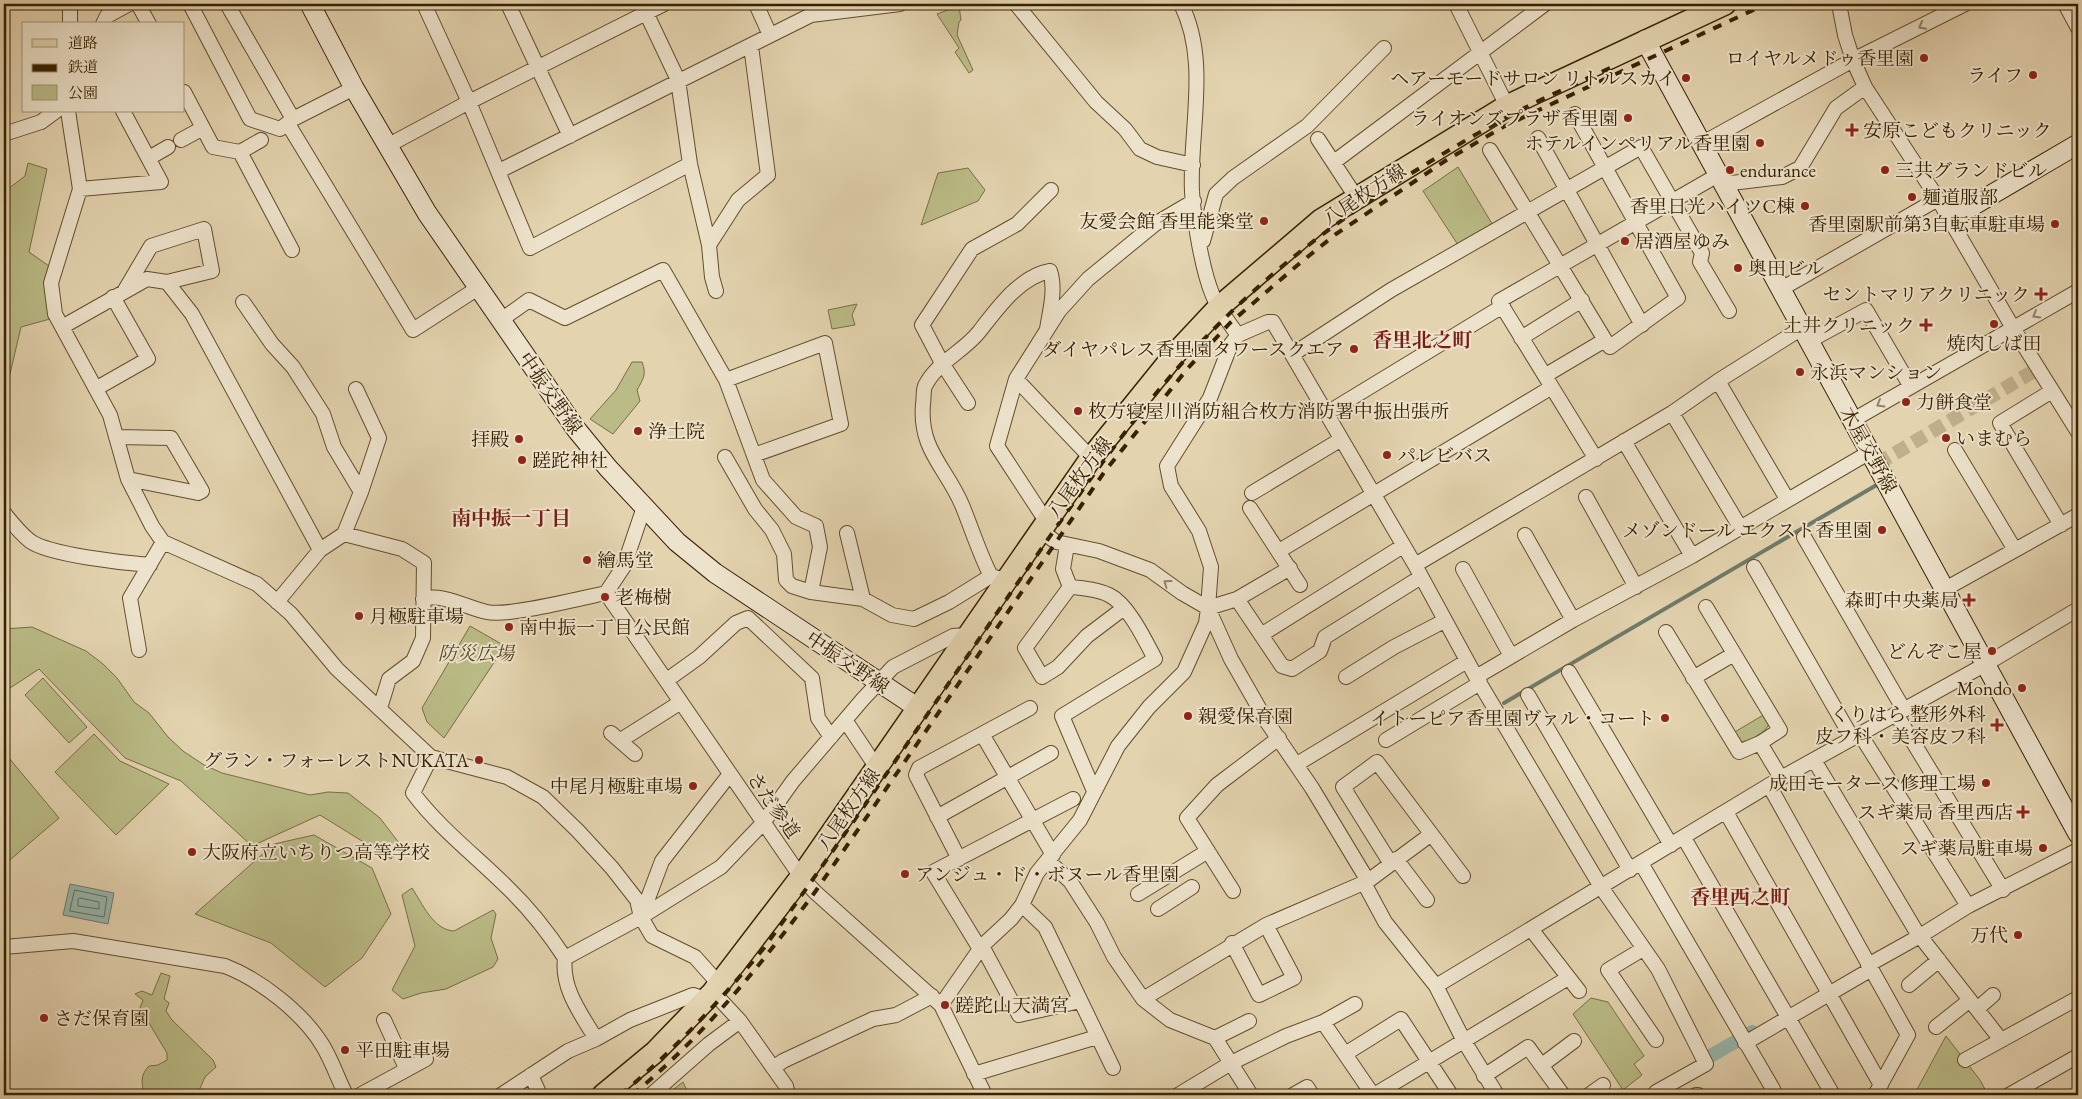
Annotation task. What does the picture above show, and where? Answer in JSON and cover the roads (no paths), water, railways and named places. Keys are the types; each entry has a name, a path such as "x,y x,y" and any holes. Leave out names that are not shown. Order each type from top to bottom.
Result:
{"main road":[{"name":"八尾枚方線","path":"603,1095 656,1052 713,991 801,877 877,768 968,635 998,578 1052,534 1091,458 1175,354 1219,307 1321,220 1507,106 1645,40 1726,4"}],"street":[{"path":"104,22 107,16 128,4"},
{"path":"138,4 148,22"},
{"path":"190,4 250,119 280,129 291,121 354,88"},
{"path":"227,4 291,121 413,330 478,288"},
{"name":"中振交野線","path":"310,4 354,88 442,237 576,429 677,542 715,573 918,708"},
{"path":"424,4 469,102 530,248 690,164"},
{"path":"508,4 570,136"},
{"path":"387,146 538,67 644,8 664,4"},
{"path":"756,4 770,35"},
{"path":"499,172 810,15 900,4"},
{"path":"1016,4 1096,102 1125,129 1140,149 1157,157 1193,165"},
{"path":"1181,4 1187,16 1193,40 1196,74 1193,165 1194,201 1201,246 1213,296 1238,335"},
{"path":"1456,4 1507,106"},
{"path":"1334,162 1545,4"},
{"path":"1839,4 1853,60 1865,87 1938,199 2013,328 2078,432"},
{"path":"1701,144 1853,60 1965,4"},
{"path":"2065,4 2078,28"},
{"path":"644,8 678,80 690,164 709,245 712,277 716,291"},
{"name":"木屋交野線","path":"1645,40 2078,834"},
{"path":"709,245 738,200 768,175 751,46"},
{"path":"1201,246 1216,194 1233,178 1307,126 1384,48"},
{"path":"1596,459 1499,301 1635,222 1674,201 1721,180 1782,177 1800,168 1836,108 1865,87"},
{"path":"185,94 213,147 240,152 261,140"},
{"path":"4,134 41,122 55,112"},
{"path":"68,112 80,190 51,283 55,314 110,414 128,478 152,526 163,542 256,584 291,614 337,668 431,757 507,776 543,797 612,868 637,900 641,916 652,936 695,957 713,991 740,1022 786,1086 788,1095"},
{"path":"80,190 161,182 124,112"},
{"path":"1490,150 1610,347 1678,298 1575,114"},
{"path":"181,140 203,128"},
{"path":"1538,138 1642,325"},
{"path":"1318,139 1356,197"},
{"path":"1950,219 2078,144"},
{"path":"149,158 168,147"},
{"path":"1293,354 1391,290 1641,147 1674,201 1702,253 1700,262 1729,312"},
{"path":"240,152 292,250"},
{"path":"968,403 942,364 922,325 972,249 1017,224 1051,190"},
{"path":"1781,289 1938,199"},
{"path":"1070,587 1052,534 997,446 1016,379 1059,311 1088,279 1155,224 1194,201"},
{"path":"62,327 147,279 167,282 212,271 204,229 151,246 118,295"},
{"path":"501,320 529,300 565,318 663,270 726,380 763,480 796,517 816,526 820,547 810,592"},
{"path":"725,457 755,509 772,530 784,554 786,580 792,586 810,592 839,594 863,599 892,615 914,618 998,578 974,538 962,505 928,448 924,434 922,410 925,386 942,364 971,342 1009,298 1029,279 1050,271 1052,288 1047,329"},
{"path":"167,282 192,314 320,550"},
{"path":"1853,420 2078,291"},
{"path":"97,388 148,359 118,295"},
{"path":"1521,338 1582,300"},
{"path":"243,302 272,344 293,367 323,414 334,447 361,492"},
{"path":"1327,414 1503,306"},
{"path":"1237,599 1282,666 1292,669 1320,652 1325,637 1418,571 1596,459 1672,414 1718,381 1806,335 1866,310 1911,387"},
{"path":"773,1068 783,1061 864,1023 896,1015 936,1001 981,948 1011,919 1022,905 1037,873 1080,820 1118,746 1149,707 1184,672 1206,623 1211,568 1199,531 1171,486 1168,466 1210,398 1232,344 1238,335 1268,322 1274,322 1340,440 1374,494 1418,571 1478,680 1601,887 1658,969 1706,1062 1656,1092 1658,1095"},
{"path":"1279,551 1374,494 1549,381 1605,340"},
{"path":"726,380 825,343 841,424 754,455"},
{"path":"1016,379 1091,458"},
{"path":"1718,381 1786,499"},
{"path":"277,602 320,550 344,534 361,492 379,438 356,389"},
{"path":"2052,391 2000,423 2061,524"},
{"path":"1672,414 1740,527"},
{"path":"116,437 171,438 202,491 198,493 128,478"},
{"path":"1252,493 1340,440"},
{"path":"1624,442 1692,556"},
{"path":"1955,450 2014,550"},
{"path":"1386,740 1478,680 1510,656 1692,556 1786,499 1870,452"},
{"path":"1586,497 1636,587"},
{"path":"423,600 433,596 489,613 537,607 606,593 624,566 644,507"},
{"path":"1250,508 1300,585"},
{"path":"4,513 32,542 58,551 118,562 150,565"},
{"path":"1945,589 2078,515"},
{"path":"847,533 863,599"},
{"path":"344,534 402,549 424,563 422,594 423,638 413,661 389,679 380,708"},
{"path":"1052,534 1125,559 1150,570 1182,593 1208,608 1231,659 1366,882 1385,922 1436,986 1464,1041 1497,1095"},
{"path":"1525,535 1573,620"},
{"path":"1804,537 1900,712 2003,890"},
{"path":"139,650 130,598 163,542"},
{"path":"1261,635 1403,546"},
{"path":"1754,567 1856,736 1968,906"},
{"path":"1208,608 1237,599 1290,568"},
{"path":"1463,569 1510,656"},
{"path":"1070,587 1093,590 1109,595 1124,608 1155,659 1062,716 1094,791"},
{"path":"1070,587 1024,648 1042,677 1058,667 1087,636 1124,608"},
{"name":"さだ参道","path":"606,593 667,680 739,789 766,819 801,877 815,892 936,1001 984,1095"},
{"path":"667,680 699,658 736,623 748,618 761,603"},
{"path":"1666,632 1739,752 1760,743 1780,730 1706,607"},
{"path":"1436,986 1770,787 1781,778 1986,664 2078,609"},
{"path":"748,618 812,678 818,718 831,737"},
{"path":"1346,677 1444,620"},
{"path":"565,958 641,916 721,867 766,819 793,781 893,667 953,636 968,635"},
{"path":"1693,678 1734,654"},
{"path":"1296,764 1467,661"},
{"path":"1569,672 1671,845"},
{"path":"1528,695 1773,1089"},
{"path":"635,754 616,737 681,702"},
{"path":"959,859 916,775 920,768 1030,708"},
{"path":"845,720 877,768"},
{"path":"982,734 1032,820 1050,858 1070,881 1097,923 1114,957 1143,999 1170,1020 1216,1038 1251,1095"},
{"path":"1233,891 1187,818 1217,784 1279,738"},
{"path":"1760,743 1781,778"},
{"path":"937,817 1051,753"},
{"path":"431,757 413,793 455,840 507,886 541,923 565,958 563,973 575,1004 596,1040"},
{"path":"1814,760 1920,936 2001,1040"},
{"path":"1427,900 1393,861 1343,787 1377,762 1430,835 1463,876"},
{"path":"641,916 662,861 730,774"},
{"path":"1770,787 1908,1035 1878,1090"},
{"path":"1073,799 933,872 981,948 1019,1014 1080,1001"},
{"path":"1726,812 1829,994 1878,1090"},
{"path":"1143,999 1266,925 1366,882 1430,835"},
{"path":"1684,838 1833,1095"},
{"path":"1746,1043 1829,994 1968,906 2003,890 2078,850"},
{"path":"1138,894 1208,851"},
{"path":"1157,882 1170,902"},
{"path":"1158,909 1192,887"},
{"path":"1022,905 1045,927 1113,1068"},
{"path":"1232,944 1259,995 1294,978 1266,925"},
{"path":"1531,929 1579,991"},
{"path":"4,947 72,941 225,966 245,974 268,990 306,1026 322,1046 346,1095"},
{"path":"1643,949 1608,970 1656,1040"},
{"path":"1909,985 1939,960"},
{"path":"1324,1022 1373,1095 1568,978"},
{"path":"501,1095 568,1051 596,1040 630,1020 693,996 713,991"},
{"path":"1936,1027 1973,1004 1993,995"},
{"path":"1965,1060 2078,998"},
{"path":"1178,1095 1231,1063 1286,1036 1324,1022 1355,1004"},
{"path":"1345,1054 1401,1019 1450,1095"},
{"path":"384,1020 406,1068"},
{"path":"1216,1038 1249,1021"},
{"path":"650,1095 709,1044 740,1022"},
{"path":"974,1074 1096,1036"},
{"path":"1542,1065 1574,1041"},
{"path":"1484,1076 1528,1047 1563,1095"},
{"path":"2009,1095 2078,1056"},
{"path":"360,1095 406,1068 426,1059"},
{"path":"531,1075 540,1095"},
{"path":"1589,1095 1603,1085"},
{"path":"1293,1095 1307,1087 1312,1095"}],"water":[{"path":"70,884 114,893 108,924 63,915"}],"waterway":[{"path":"1504,703 1880,483"},
{"path":"1707,1058 1752,1032"}],"tunnel":[{"path":"1877,464 2039,368"}],"railway":[{"path":"632,1095 658,1073 707,1025 794,920 1105,471 1188,368 1230,323 1336,234 1445,161 1503,127 1766,4"},
{"path":"620,1095 696,1025 764,948 1085,486 1165,382 1194,349 1255,289 1287,262 1390,187 1498,122 1610,68"}],"place":[{"name":"ロイヤルメドゥ香里園","path":"1924,58"},
{"name":"ライフ","path":"2033,75"},
{"name":"ヘアーモードサロン リトルスカイ","path":"1686,78"},
{"name":"ライオンズプラザ香里園","path":"1628,118"},
{"name":"安原こどもクリニック","path":"1852,130"},
{"name":"ホテルインペリアル香里園","path":"1760,143"},
{"name":"endurance","path":"1730,170"},
{"name":"三共グランドビル","path":"1885,170"},
{"name":"麺道服部","path":"1912,197"},
{"name":"香里日光ハイツC棟","path":"1805,206"},
{"name":"友愛会館 香里能楽堂","path":"1264,221"},
{"name":"香里園駅前第3自転車駐車場","path":"2055,224"},
{"name":"居酒屋ゆみ","path":"1625,241"},
{"name":"奥田ビル","path":"1738,268"},
{"name":"セントマリアクリニック","path":"2041,294"},
{"name":"焼肉しば田","path":"1994,324"},
{"name":"土井クリニック","path":"1926,325"},
{"name":"ダイヤパレス香里園タワースクエア","path":"1354,349"},
{"name":"永浜マンション","path":"1800,372"},
{"name":"力餅食堂","path":"1906,402"},
{"name":"枚方寝屋川消防組合枚方消防署中振出張所","path":"1078,411"},
{"name":"浄土院","path":"638,431"},
{"name":"いまむら","path":"1946,438"},
{"name":"拝殿","path":"519,439"},
{"name":"パレビバス","path":"1387,455"},
{"name":"蹉跎神社","path":"522,460"},
{"name":"メゾンドール エクスト香里園","path":"1882,530"},
{"name":"繪馬堂","path":"587,560"},
{"name":"老梅樹","path":"605,597"},
{"name":"森町中央薬局","path":"1969,600"},
{"name":"月極駐車場","path":"359,616"},
{"name":"南中振一丁目公民館","path":"509,627"},
{"name":"どんぞこ屋","path":"1992,651"},
{"name":"Mondo","path":"2022,688"},
{"name":"親愛保育園","path":"1188,716"},
{"name":"イトーピア香里園ヴァル・コート","path":"1665,718"},
{"name":"くりはら 整形外科 皮フ科・美容皮フ科","path":"1997,725"},
{"name":"グラン・フォーレストNUKATA","path":"479,760"},
{"name":"成田モータース修理工場","path":"1986,783"},
{"name":"中尾月極駐車場","path":"693,786"},
{"name":"スギ薬局 香里西店","path":"2023,812"},
{"name":"スギ薬局駐車場","path":"2043,848"},
{"name":"大阪府立いちりつ高等学校","path":"192,852"},
{"name":"アンジュ・ド・ボヌール香里園","path":"905,874"},
{"name":"万代","path":"2018,935"},
{"name":"蹉跎山天満宮","path":"945,1005"},
{"name":"さだ保育園","path":"44,1018"},
{"name":"平田駐車場","path":"345,1050"}],"district":[{"name":"香里北之町","path":"1422,340"},
{"name":"南中振一丁目","path":"511,518"},
{"name":"香里西之町","path":"1740,897"}],"park label":[{"name":"防災広場","path":"476,653"}]}
